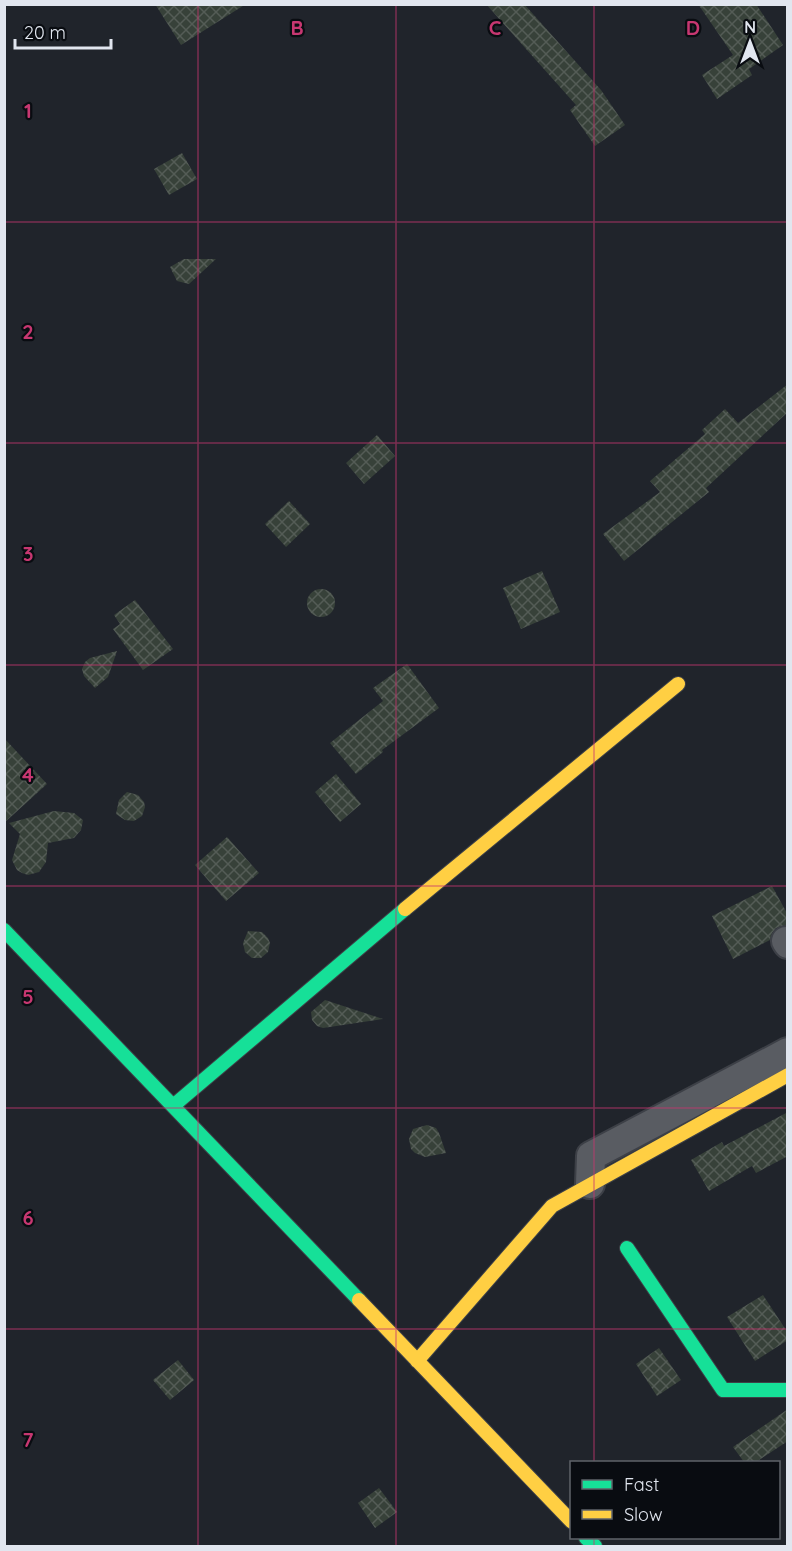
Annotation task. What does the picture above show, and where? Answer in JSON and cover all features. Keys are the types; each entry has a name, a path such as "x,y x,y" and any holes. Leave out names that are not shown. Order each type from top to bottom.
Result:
{"street":[{"path":"173,1106 344,959 678,684"},
{"path":"4,930 570,1520"},
{"path":"590,1184 591,1156 788,1052"},
{"path":"417,1361 552,1206 788,1075"},
{"path":"627,1248 723,1390 788,1390"}],"building":[{"path":"155,4 246,4 181,45"},
{"path":"486,4 524,4 601,90 625,125 595,146 570,110 576,105"},
{"path":"698,4 756,4 783,45 749,69 752,75 717,99 702,75 733,55"},
{"path":"182,153 197,179 169,195 154,169"},
{"path":"184,259 216,259 189,284 177,281 170,267"},
{"path":"788,384 788,412 706,488 709,492 624,561 603,534 660,492 650,481 705,434 702,430 725,409 738,423"},
{"path":"377,435 395,456 364,484 346,463"},
{"path":"289,501 310,524 286,547 265,524"},
{"path":"542,571 560,612 521,629 503,588"},
{"path":"321,589 331,593 335,603 331,613 321,617 311,613 307,603 311,593"},
{"path":"135,600 173,649 143,670 113,629 120,624 114,615"},
{"path":"117,651 108,677 95,688 84,676 82,669 85,662 90,658"},
{"path":"407,664 439,708 382,750 383,752 356,774 330,743 383,701 373,688"},
{"path":"4,738 47,784 4,823"},
{"path":"336,774 361,804 340,822 315,792"},
{"path":"127,792 138,795 144,802 142,816 134,821 125,820 116,814 119,800"},
{"path":"54,811 74,813 83,820 81,830 74,838 48,843 46,862 39,872 28,875 22,873 17,870 12,860 20,834 9,823"},
{"path":"227,837 259,873 226,901 195,865"},
{"path":"772,886 788,915 788,925 776,928 770,940 733,959 712,916"},
{"path":"248,931 262,932 268,938 270,943 268,952 261,958 252,958 245,952 243,943"},
{"path":"325,1000 383,1019 323,1028 317,1026 312,1020 311,1012"},
{"path":"788,1112 788,1156 756,1173 752,1166 709,1191 691,1160 722,1142 724,1146"},
{"path":"427,1125 436,1128 446,1153 425,1157 411,1149 409,1139 413,1129"},
{"path":"763,1295 788,1333 788,1340 755,1361 727,1317"},
{"path":"659,1348 681,1380 657,1396 636,1364"},
{"path":"178,1360 194,1380 170,1400 153,1380"},
{"path":"788,1409 788,1441 758,1461 743,1461 733,1447"},
{"path":"379,1488 397,1512 375,1528 358,1503"}],"traffic: fast":[{"path":"173,1106 405,909"},
{"path":"4,930 359,1300"},
{"path":"627,1248 723,1390 788,1390"},
{"path":"587,1539 595,1546"}],"traffic: slow":[{"path":"405,909 678,684"},
{"path":"417,1361 552,1206 788,1075"},
{"path":"359,1300 570,1520"}]}
